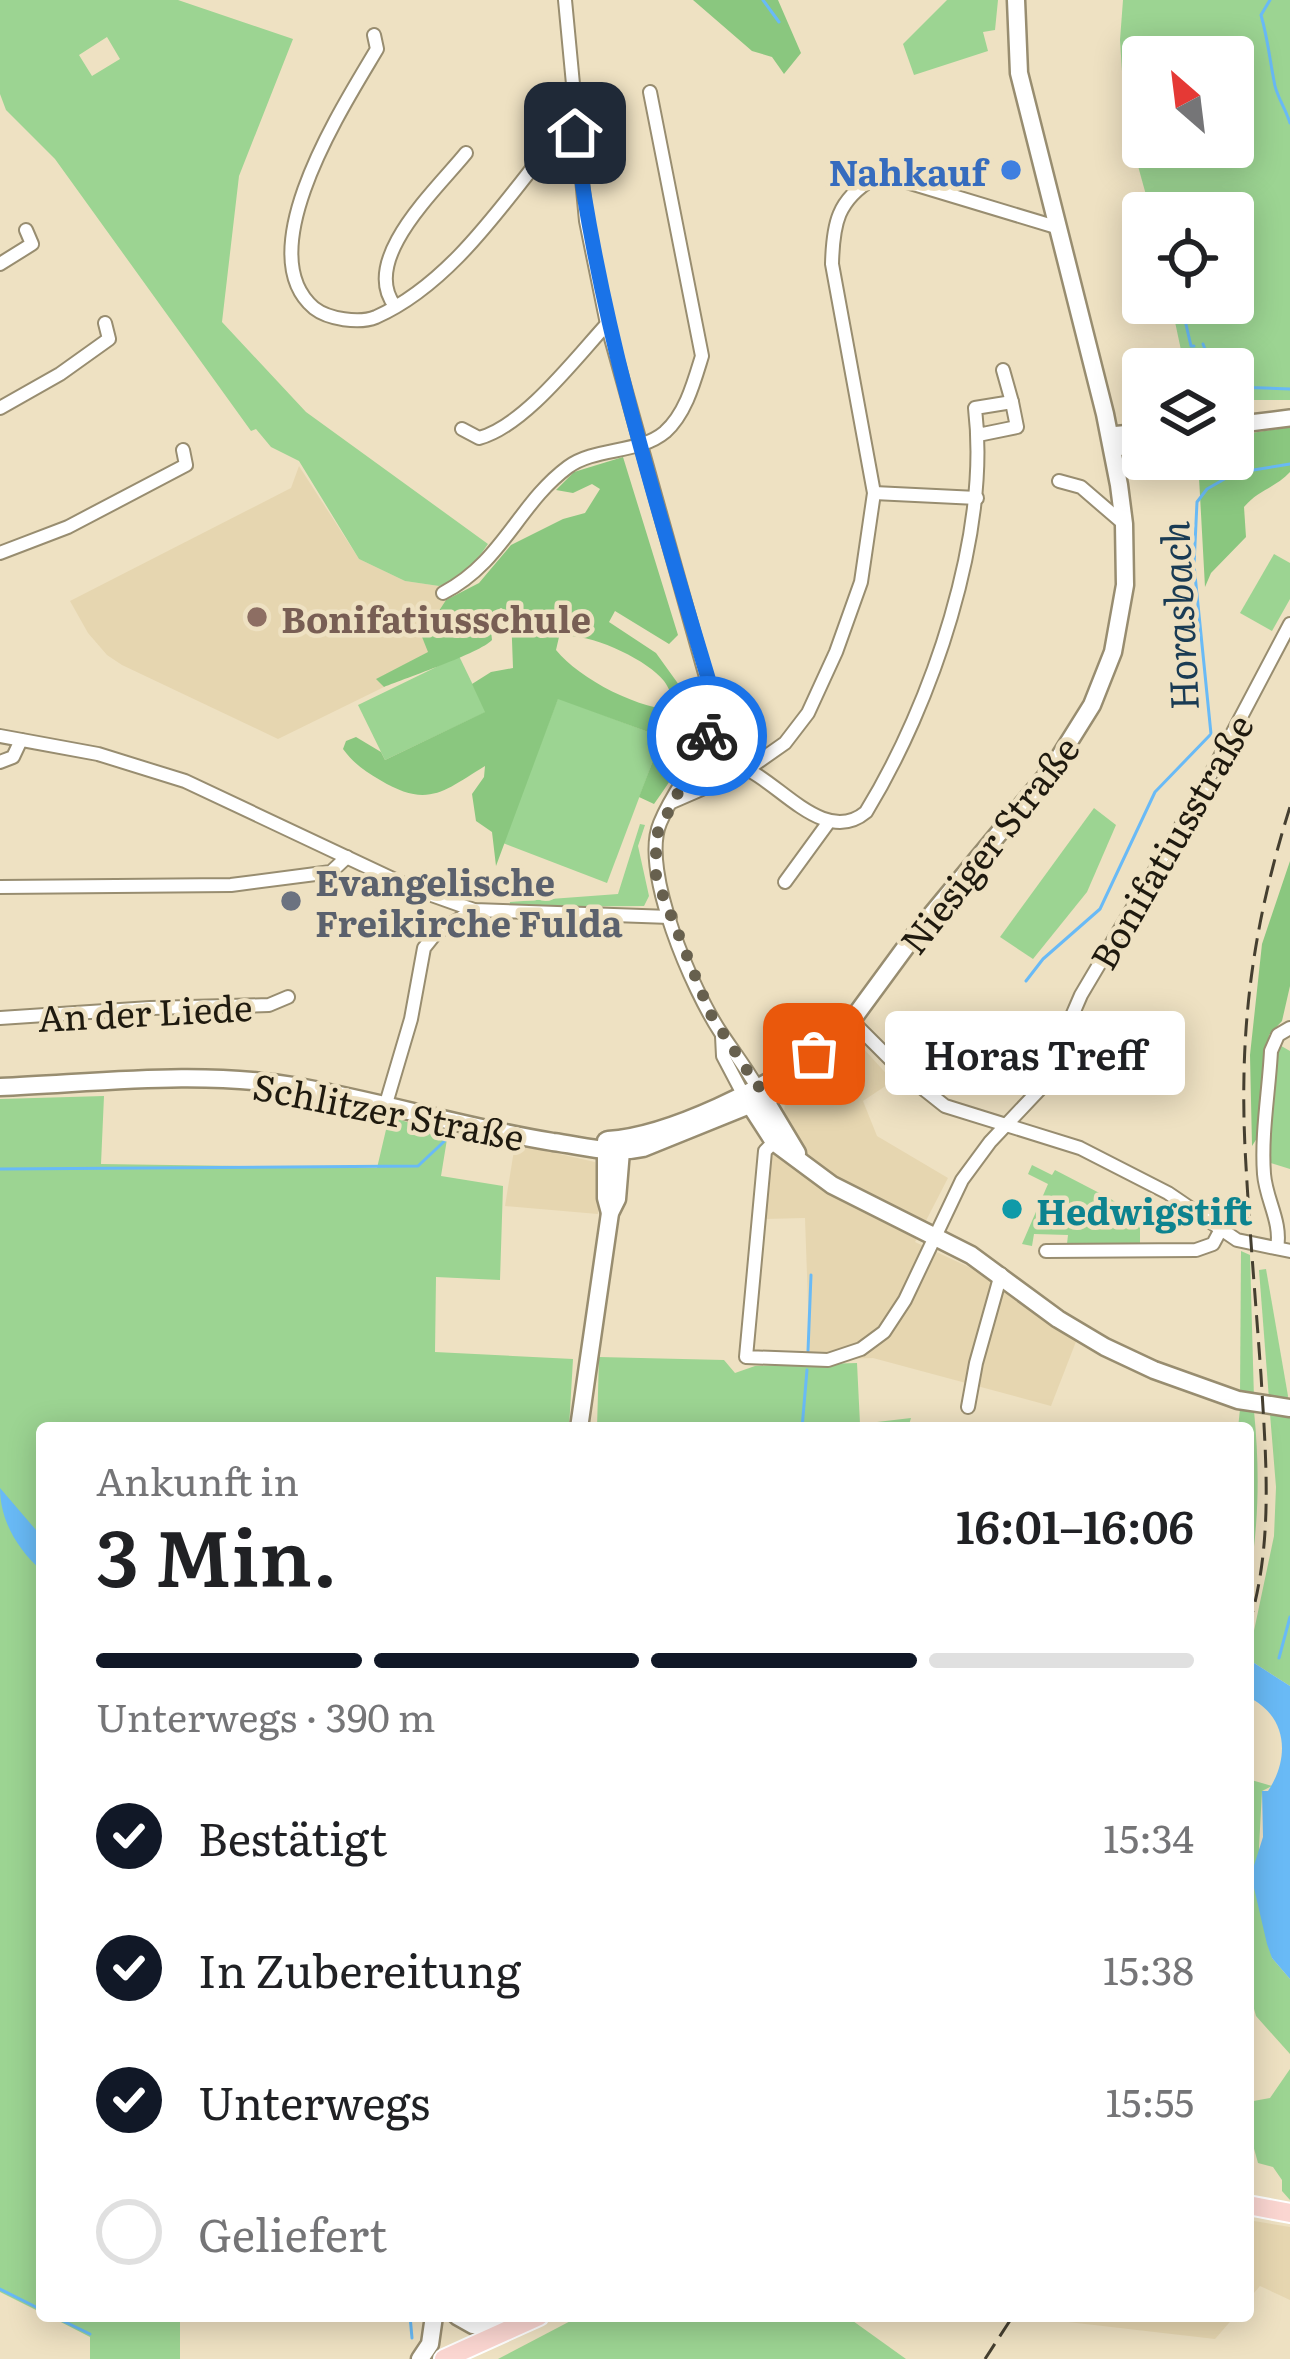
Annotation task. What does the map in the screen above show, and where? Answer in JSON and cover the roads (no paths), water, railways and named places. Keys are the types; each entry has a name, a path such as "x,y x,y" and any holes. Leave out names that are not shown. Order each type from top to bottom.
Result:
{"main road":[{"name":"Niesiger Straße","path":"754,1097 809,1072 1052,769 1092,705 1120,621 1124,524 1111,442 1019,73 1016,0"},
{"name":"Schlitzer Straße","path":"0,1087 243,1081 294,1087 500,1134 644,1148 754,1097"},
{"path":"754,1097 775,1142 844,1193 1001,1274 1058,1319 1128,1359 1238,1400 1284,1407"},
{"path":"754,1097 798,1156"},
{"path":"580,1422 610,1213 606,1198 614,1145"},
{"path":"1254,2206 1290,2213"},
{"path":"421,2359 435,2322"},
{"path":"438,2322 450,2357"},
{"path":"450,2357 460,2338 456,2322"},
{"path":"467,2322 513,2328"},
{"path":"450,2357 526,2322"}],"street":[{"path":"565,0 586,220 607,324 708,678 711,711 698,759 671,802 656,836 653,859 670,917 722,1036 723,1056 754,1097"},
{"path":"374,35 377,49 323,141 295,224 290,262 299,292 318,312 370,320 394,307 445,269 552,143 575,133"},
{"path":"443,593 470,579 570,465 654,440 673,424 693,388 701,356 650,92"},
{"path":"394,307 386,296 383,277 388,254 466,153"},
{"path":"671,802 748,769 785,743 808,713 861,582 874,494 832,264 832,226 839,207 874,178 897,179 1056,227"},
{"path":"0,264 32,244 26,230"},
{"path":"0,408 110,339 104,323"},
{"path":"462,429 478,438 497,433 607,324"},
{"path":"978,435 1017,427 1003,370"},
{"path":"698,759 748,769 828,823 855,821 866,812 907,733 944,632 977,498 975,408 1012,402"},
{"path":"1254,422 1290,418"},
{"path":"1111,442 1122,439"},
{"path":"1111,442 1122,442"},
{"path":"0,554 68,527 186,465 183,450"},
{"path":"1059,481 1081,487 1124,524"},
{"path":"874,494 977,498"},
{"name":"Bonifatiusstraße","path":"775,1142 766,1151 746,1357 828,1360 861,1349 884,1332 905,1300 962,1180 1041,1088 1081,995 1203,789 1290,625"},
{"path":"0,736 98,754 163,773 226,798 412,888 473,910 670,917"},
{"path":"0,762 13,757 21,740"},
{"path":"785,883 828,823"},
{"path":"0,886 247,884 331,872 347,857"},
{"path":"385,1107 411,1019 424,948 436,933 473,910"},
{"name":"An der Liede","path":"0,1018 269,1005 289,997"},
{"path":"852,1021 945,1106 1080,1148 1168,1193 1237,1240 1284,1250 1266,1192 1264,1165 1272,1047 1278,1035 1290,1028"},
{"path":"1046,1251 1196,1250 1213,1244 1220,1231"},
{"path":"968,1407 1001,1274"}],"water":[{"path":"0,1488 36,1530 36,1565 12,1533"},
{"path":"1254,1663 1290,1686 1290,1979 1272,1958 1254,1888 1254,1866 1263,1837 1262,1791 1268,1791 1275,1778 1282,1752 1278,1726 1254,1701"}],"waterway":[{"path":"763,0 779,22"},
{"name":"Horasbach","path":"1270,0 1261,15 1275,86 1290,123"},
{"path":"1186,324 1194,346"},
{"path":"1203,344 1205,348"},
{"path":"1254,388 1290,389"},
{"name":"Horasbach","path":"1026,981 1043,959 1100,909 1155,792 1211,734 1194,565 1197,502 1207,489 1235,473 1290,464"},
{"path":"0,1169 418,1166 451,1135"},
{"name":"Horasbach","path":"808,1351 811,1275"},
{"name":"Horasbach","path":"803,1422 807,1370"},
{"path":"1279,1658 1290,1617"},
{"path":"0,2289 36,2307"},
{"path":"65,2322 90,2334"},
{"path":"411,2322 412,2338"}],"railway":[{"path":"1254,1605 1266,1502 1244,1072 1257,941 1290,807"},
{"path":"985,2359 1009,2322"}],"place":[{"name":"Nahkauf","path":"1011,170"},
{"name":"Bonifatiusschule","path":"257,617"},
{"name":"Evangelische Freikirche Fulda","path":"291,901"},
{"name":"Horas Treff","path":"814,1054"},
{"name":"Hedwigstift","path":"1012,1209"}]}
